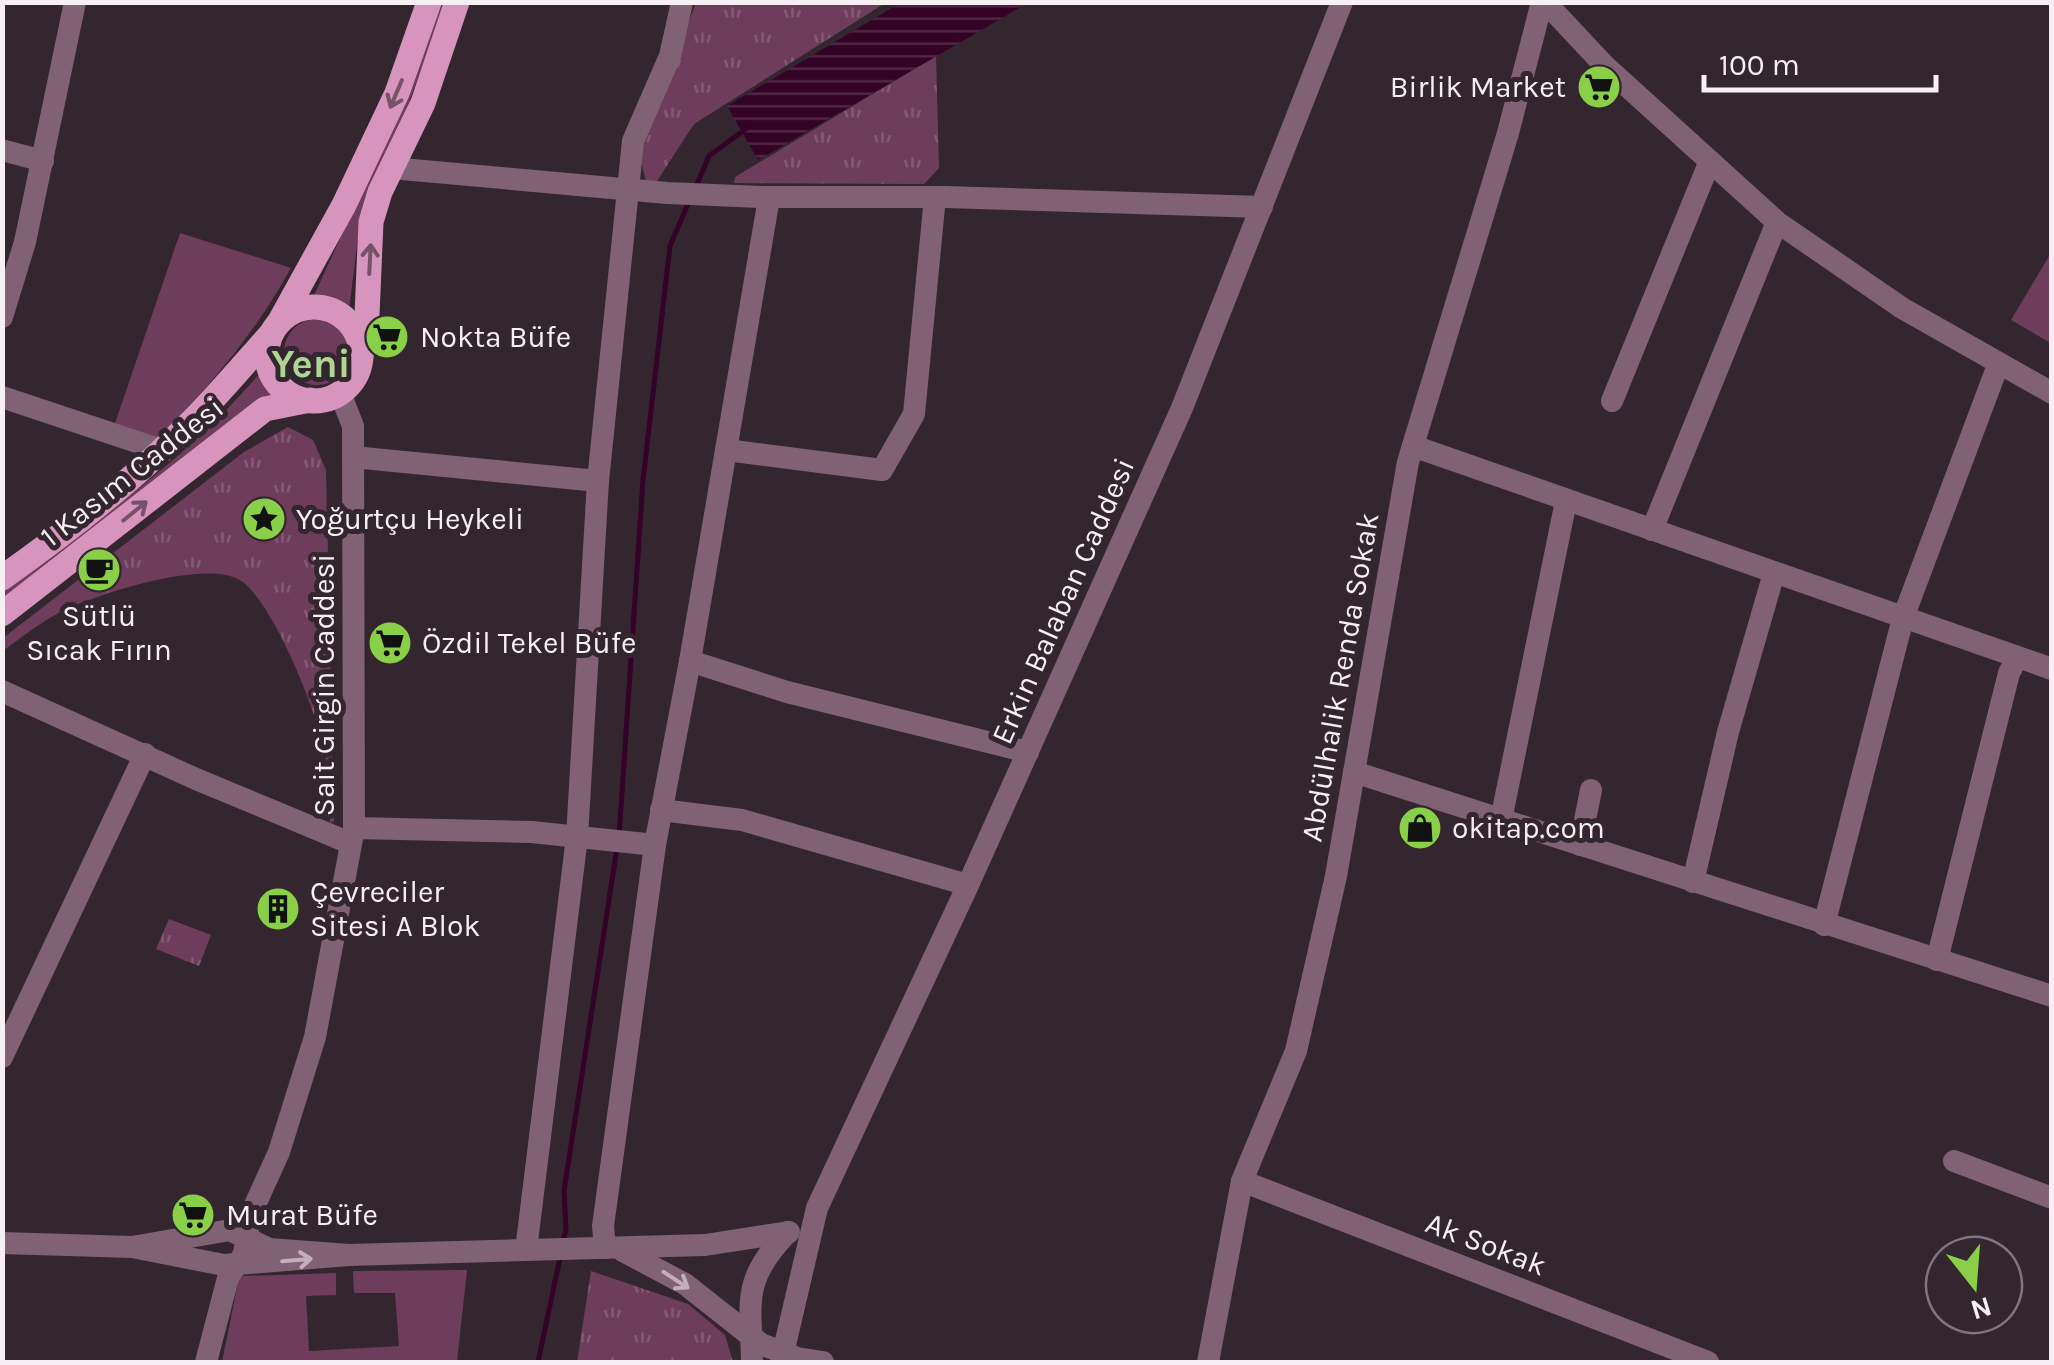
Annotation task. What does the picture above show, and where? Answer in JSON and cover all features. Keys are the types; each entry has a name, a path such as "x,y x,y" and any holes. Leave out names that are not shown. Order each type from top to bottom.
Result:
{"main road":[{"name":"1 Kasım Caddesi","path":"2,578 60,536 161,450 275,328 344,206 390,109 429,2"},
{"path":"360,356 359,340 352,326 340,314 324,308 308,307 293,312 275,328 266,350 273,378 283,390 310,400 326,399 351,383 360,356 367,315 371,222 391,168 423,103 457,2"},
{"name":"1 Kasım Caddesi","path":"2,614 265,409 310,400"}],"street":[{"path":"2,317 14,240 43,161 75,2"},
{"path":"526,1250 577,837 598,481 633,141 670,56 682,2"},
{"path":"1543,2 1605,66 1777,222 1902,308 2052,394"},
{"name":"Abdülhalik Renda Sokak","path":"1208,1362 1242,1181 1296,1051 1336,876 1413,446 1508,133 1543,2"},
{"name":"Erkin Balaban Caddesi","path":"783,1358 817,1208 968,885 1182,408 1343,4"},
{"path":"2,150 43,161"},
{"path":"1612,401 1710,160"},
{"path":"391,168 628,190 769,198 935,197 1262,207"},
{"path":"726,450 882,470 914,414 935,197"},
{"path":"605,1248 603,1226 654,845 690,661 769,198"},
{"path":"1652,530 1777,222"},
{"path":"1824,925 1903,618 1998,366"},
{"name":"Sait Girgin Caddesi","path":"206,1362 228,1278 240,1264 250,1216 279,1152 315,1037 352,836 353,426 340,392"},
{"path":"2,397 161,450"},
{"path":"1413,446 2052,669"},
{"path":"353,457 598,481"},
{"path":"1501,820 1566,501"},
{"path":"1693,882 1728,732 1774,573"},
{"path":"1937,960 2017,658"},
{"path":"690,661 808,698 1028,752"},
{"path":"2,691 196,780 352,836 532,832 654,845"},
{"path":"2,1058 145,754"},
{"path":"1354,772 2052,996"},
{"path":"1580,846 1591,790"},
{"path":"662,810 742,820 968,885"},
{"name":"Sait Girgin Caddesi","path":"195,1362 211,1302 212,1240 244,1202 315,1037"},
{"path":"1954,1160 2052,1198"},
{"name":"Ak Sokak","path":"1242,1181 1708,1362"},
{"name":"Erkin Balaban Caddesi","path":"750,1362 744,1333 756,1272 789,1232 817,1208"},
{"path":"132,1247 230,1230 268,1249 349,1256"},
{"path":"705,1246 789,1232"},
{"path":"2,1244 132,1247 214,1263 240,1264 349,1256 705,1246 769,1254 790,1271 796,1292"},
{"path":"605,1248 626,1252 685,1284 744,1333 783,1358 825,1362"},
{"path":"789,1328 791,1342 798,1349 825,1362"}],"green space":[{"path":"439,3 446,3 399,129 361,214 349,309 335,301 312,300 353,210"},
{"path":"696,3 885,3 694,124 657,181 646,181 638,150"},
{"path":"936,56 939,168 924,184 734,183 735,177"},
{"path":"180,233 291,268 229,360 153,443 113,429"},
{"path":"2051,253 2052,338 2049,342 2011,320"},
{"path":"317,319 340,329 350,352 340,375 317,385 294,375 284,352 294,329"},
{"path":"260,373 275,395 3,599 2,591 104,515 202,434"},
{"path":"288,427 313,440 326,470 334,821 330,823 326,762 313,713 269,614 243,582 228,575 207,573 129,587 58,613 3,651 3,638 244,452"},
{"path":"169,919 211,935 199,966 156,949"},
{"path":"467,1270 457,1362 222,1362 238,1283 243,1276 336,1273 336,1295 306,1296 309,1351 399,1346 395,1293 354,1293 353,1271"},
{"path":"591,1271 688,1304 725,1335 733,1362 577,1362"}],"shaded area":[{"path":"900,3 1028,3 758,160 727,106"}],"waterway":[{"path":"695,189 709,156 747,128"},
{"path":"619,837 643,480 670,246 690,199"},
{"path":"563,1242 564,1191 617,848"},
{"path":"538,1362 560,1258"}],"place":[{"name":"Birlik Market","path":"1599,87"},
{"name":"Nokta Büfe","path":"387,337"},
{"name":"Yoğurtçu Heykeli","path":"264,519"},
{"name":"Sütlü Sıcak Fırın","path":"99,570"},
{"name":"Özdil Tekel Büfe","path":"390,643"},
{"name":"okitap.com","path":"1420,828"},
{"name":"Çevreciler Sitesi A Blok","path":"278,909"},
{"name":"Murat Büfe","path":"193,1215"}],"district":[{"name":"Yeni","path":"311,363"}]}
